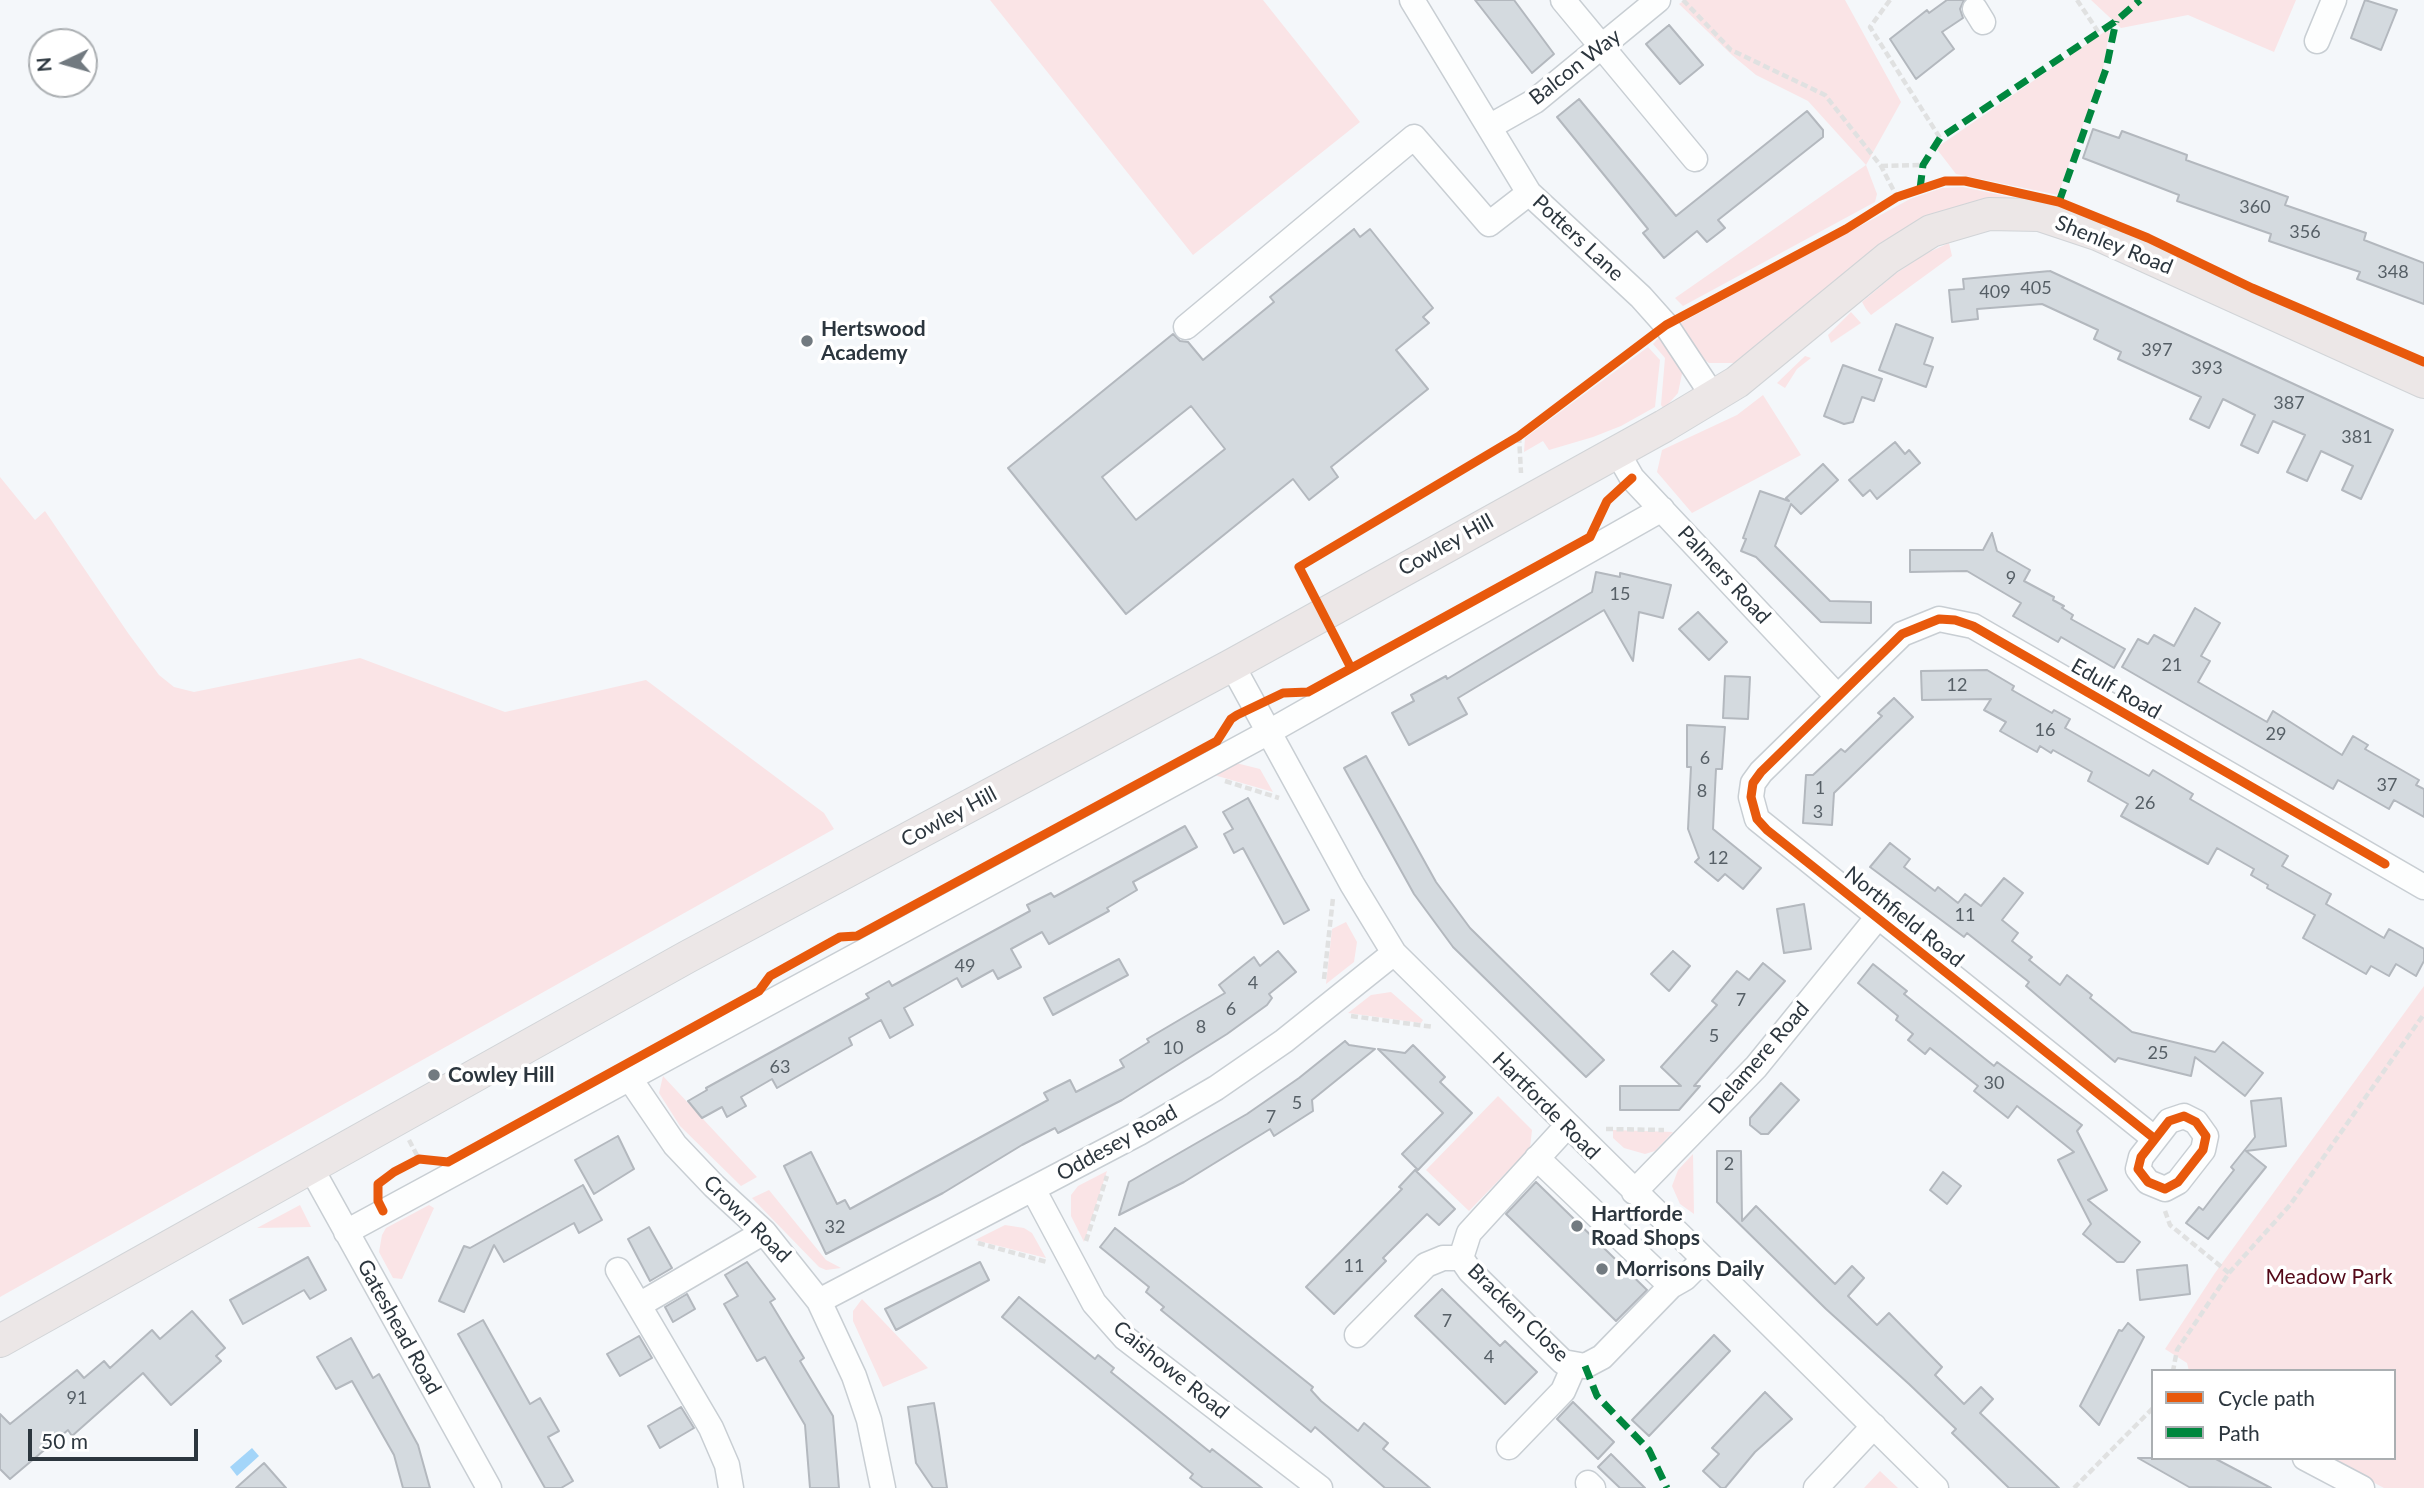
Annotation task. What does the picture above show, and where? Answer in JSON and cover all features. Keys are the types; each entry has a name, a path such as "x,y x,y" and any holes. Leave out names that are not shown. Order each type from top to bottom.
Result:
{"main road":[{"name":"Shenley Road","path":"1713,396 1737,382 1888,257 1931,231 1959,220 2015,212 2040,215 2097,234 2424,382"},
{"name":"Cowley Hill","path":"0,1340 687,957 1232,665 1713,396"}],"street":[{"name":"Potters Lane","path":"1412,0 1529,193 1641,296 1666,326 1713,396"},
{"path":"1563,0 1695,159"},
{"name":"Balcon Way","path":"1489,127 1535,101 1658,0"},
{"path":"2317,41 2334,0"},
{"path":"1186,327 1414,137 1489,224 1529,193"},
{"name":"Palmers Road","path":"1616,450 1632,478 1836,696"},
{"path":"346,1232 1267,733 1662,509"},
{"name":"Edulf Road","path":"1836,696 1910,629 1939,619 1964,623 2424,887"},
{"name":"Hartforde Road","path":"1232,665 1267,733 1394,953 1936,1488"},
{"name":"Northfield Road","path":"1836,696 1753,783 1753,809 1766,830 2155,1139"},
{"name":"Delamere Road","path":"1634,1192 1756,1067 1877,918"},
{"name":"Oddesey Road","path":"820,1301 1139,1133 1216,1088 1284,1041 1394,953"},
{"name":"Crown Road","path":"630,1079 675,1145 714,1186 764,1231 820,1301 858,1387 869,1420 883,1488"},
{"path":"2183,1116 2196,1122 2206,1136 2203,1150 2178,1181 2165,1189 2148,1182 2138,1170 2141,1157 2155,1139 2169,1121 2183,1116"},
{"name":"Bracken Close","path":"1567,1126 1477,1221 1469,1233 1461,1258 1469,1271 1554,1353 1574,1366 1585,1366 1602,1357 1671,1286 1685,1278 1703,1260"},
{"name":"Hartforde Road","path":"1537,1158 1671,1286"},
{"name":"Gateshead Road","path":"310,1166 489,1488"},
{"name":"Caishowe Road","path":"1032,1189 1094,1303 1125,1338 1320,1488"},
{"path":"639,1305 764,1231"},
{"name":"Bracken Close","path":"1357,1335 1426,1265 1443,1258 1461,1258"},
{"path":"618,1269 711,1428 727,1465 731,1488"},
{"path":"1509,1447 1563,1391 1574,1366"},
{"path":"1816,1488 1874,1426"},
{"path":"2309,1460 2362,1488"}],"path":[{"path":"1683,0 1731,50 1825,95 1881,166 1896,197"},
{"path":"1890,0 1870,27 1940,138"},
{"path":"2077,0 2099,33"},
{"path":"1881,166 1923,165"},
{"path":"1886,203 1909,193"},
{"path":"1508,442 1530,428"},
{"path":"1519,436 1521,473"},
{"path":"1219,779 1279,798"},
{"path":"1322,990 1334,896"},
{"path":"2172,1369 2177,1350 2229,1273 2290,1205 2424,1014"},
{"path":"1343,1015 1434,1027"},
{"path":"1601,1129 1666,1129"},
{"path":"411,1163 419,1159 429,1160"},
{"path":"1084,1248 1110,1167"},
{"path":"2165,1189 2170,1225 2229,1273"},
{"path":"969,1240 1052,1263"},
{"path":"2074,1488 2151,1410"}],"green space":[{"path":"990,0 1263,0 1360,122 1193,255"},
{"path":"1685,0 1845,0 1901,102 1866,165 1808,101 1756,75 1732,55 1679,4"},
{"path":"2091,0 2296,0 2274,52 2188,15 2121,28"},
{"path":"2110,28 2103,69 2058,195 1956,174 1936,148"},
{"path":"1866,165 1877,194 1875,202 1683,306 1675,298"},
{"path":"1963,187 2024,200 1976,203 1735,363 1709,363 1700,357 1677,325 1910,199 1942,188"},
{"path":"1949,243 1952,256 1871,315 1862,302 1895,274 1925,254"},
{"path":"1851,312 1861,323 1831,343 1828,335"},
{"path":"1661,335 1683,369 1678,393 1664,409 1661,405 1665,358 1653,344"},
{"path":"1648,347 1660,360 1655,407 1621,426 1593,437 1549,450 1543,441 1524,452 1525,438"},
{"path":"1805,356 1811,358 1797,369 1785,388 1777,383"},
{"path":"1763,395 1801,455 1692,513 1657,472 1662,450 1737,415"},
{"path":"0,477 35,520 45,511 128,633 159,675 174,687 194,692 360,658 505,712 646,680 824,813 834,829 0,1297"},
{"path":"1236,763 1260,769 1273,792 1214,775"},
{"path":"1346,922 1357,942 1354,962 1326,984 1332,929"},
{"name":"Meadow Park","path":"2424,986 2424,1488 2384,1488 2331,1460 2396,1460 2396,1369 2188,1369 2187,1363 2165,1349 2215,1273"},
{"path":"1391,992 1423,1020 1421,1023 1348,1013 1371,995"},
{"path":"663,1076 757,1177 741,1186 680,1126 659,1093"},
{"path":"1498,1096 1532,1130 1530,1148 1469,1211 1426,1170"},
{"path":"1613,1130 1673,1132 1655,1151 1645,1154 1624,1148 1613,1138"},
{"path":"1693,1154 1694,1214 1680,1204 1672,1186 1678,1170"},
{"path":"1107,1171 1084,1242 1071,1216 1071,1195 1078,1186"},
{"path":"769,1190 826,1260 841,1268 826,1270 819,1267 752,1198"},
{"path":"300,1205 311,1227 257,1228"},
{"path":"429,1205 434,1208 402,1279 393,1278 379,1252 382,1235 386,1228"},
{"path":"1005,1225 1024,1228 1032,1233 1046,1258 975,1240"},
{"path":"862,1299 928,1368 883,1387 853,1321 853,1311"},
{"path":"1880,1471 1898,1488 1864,1488"}],"water":[{"path":"252,1448 259,1456 237,1476 230,1467"}],"building":[{"path":"1475,0 1514,0 1554,54 1532,73"},
{"path":"1947,0 1964,0 1960,9 1963,18 1942,32 1954,49 1916,79 1890,39 1927,10 1929,13"},
{"path":"2365,0 2397,10 2381,50 2351,38"},
{"path":"1669,25 1703,65 1680,84 1646,44"},
{"path":"1579,99 1676,216 1807,111 1823,130 1823,137 1718,220 1725,228 1707,242 1697,231 1664,258 1643,233 1648,229 1557,117"},
{"path":"2093,129 2119,138 2122,131 2187,155 2186,160 2288,197 2285,205 2366,233 2364,240 2424,263 2424,304 2357,279 2360,272 2269,241 2271,234 2177,201 2179,195 2083,158"},
{"path":"1354,229 1360,237 1370,229 1433,308 1423,317 1429,323 1396,350 1428,389 1331,467 1338,477 1309,500 1293,479 1126,614 1008,468 1173,334 1180,341 1188,342 1203,360 1274,302 1270,297","holes":["1191,406 1225,449 1136,520 1102,477"]},
{"path":"2050,271 2393,430 2361,499 2342,490 2353,466 2321,451 2307,481 2287,472 2305,435 2273,421 2258,453 2241,445 2255,415 2223,399 2209,428 2190,419 2201,397 2118,359 2121,352 2094,339 2098,330 2042,304 1977,309 1978,319 1952,322 1949,290 1964,289 1963,279"},
{"path":"1896,324 1933,338 1924,364 1933,367 1926,387 1879,370"},
{"path":"1843,365 1882,379 1874,401 1862,397 1853,422 1844,424 1824,416"},
{"path":"1895,442 1905,454 1909,450 1920,463 1877,499 1870,490 1863,496 1849,480"},
{"path":"1823,464 1838,480 1801,514 1791,504 1775,546 1830,601 1871,602 1871,623 1821,622 1756,557 1741,551 1760,491 1789,501 1786,498"},
{"path":"1992,533 1997,551 2030,570 2024,581 2054,597 2053,600 2073,615 2071,619 2125,649 2114,668 2061,637 2058,642 2013,616 2021,603 1967,571 1910,572 1910,550 1983,550"},
{"path":"1596,572 1620,577 1620,573 1671,585 1663,618 1639,612 1633,661 1604,610 1458,698 1467,714 1409,745 1392,713 1414,701 1411,695 1446,676 1447,679 1592,592"},
{"path":"2195,608 2220,623 2201,656 2210,661 2198,682 2267,722 2273,711 2342,755 2353,736 2368,745 2365,749 2419,780 2416,785 2424,789 2424,817 2394,800 2389,809 2338,780 2333,789 2122,667 2138,639 2148,644 2154,635 2174,646"},
{"path":"1698,612 1727,642 1709,660 1679,629"},
{"path":"1987,670 2014,686 2012,690 2052,713 2054,710 2070,719 2065,728 2149,776 2153,770 2193,794 2190,799 2288,856 2282,866 2331,894 2326,904 2384,938 2389,929 2424,949 2424,961 2416,976 2396,964 2389,976 2371,966 2366,974 2303,938 2315,915 2267,888 2268,885 2251,875 2254,869 2217,848 2208,864 2121,816 2128,804 2088,781 2092,772 2053,750 2051,753 2040,746 2037,752 2000,731 2006,722 1984,710 1991,699 1922,700 1921,671"},
{"path":"1725,676 1750,677 1748,719 1723,718"},
{"path":"1894,698 1913,717 1834,793 1832,825 1803,823 1806,775 1813,775 1841,749 1845,752 1882,716 1878,713"},
{"path":"1687,725 1725,727 1722,769 1716,769 1713,829 1761,868 1743,889 1725,874 1718,881 1695,862 1699,858 1688,829 1691,767 1687,767"},
{"path":"1366,756 1436,882 1470,928 1604,1060 1586,1077 1453,947 1414,894 1344,768"},
{"path":"1248,798 1309,910 1284,924 1243,848 1234,853 1224,834 1233,829 1223,812"},
{"path":"1185,826 1197,847 1133,882 1137,890 1107,908 1109,911 1049,944 1042,932 1011,949 1021,967 998,979 993,970 962,987 957,978 904,1008 913,1025 890,1038 881,1020 849,1038 852,1045 777,1088 772,1079 741,1097 746,1106 727,1117 722,1107 702,1118 688,1101 707,1090 706,1088 869,998 866,994 889,981 892,986 1030,911 1027,905 1051,893 1054,897"},
{"path":"1890,843 1910,859 1904,867 1935,891 1938,887 1958,903 1965,894 1981,906 2004,878 2023,893 2002,920 2018,933 2012,941 2032,957 2029,960 2060,985 2067,975 2092,995 2090,998 2132,1032 2215,1052 2223,1042 2263,1073 2245,1096 2195,1057 2191,1076 2118,1058 2115,1062 2026,986 2029,982 1967,933 1964,937 1870,867"},
{"path":"1804,904 1811,949 1784,953 1777,909"},
{"path":"1278,951 1296,972 1269,994 1272,998 1267,1005 1227,1034 1122,1100 1058,1133 1055,1128 1022,1145 943,1193 826,1254 784,1166 811,1152 837,1204 845,1200 850,1209 1048,1100 1044,1093 1070,1080 1076,1092 1124,1067 1120,1060 1149,1042 1147,1039 1225,993 1219,985 1254,957 1260,966"},
{"path":"1673,951 1690,966 1669,991 1651,974"},
{"path":"1119,959 1128,975 1053,1015 1044,998"},
{"path":"1763,963 1785,981 1694,1086 1700,1086 1679,1110 1620,1110 1620,1086 1681,1086 1661,1067 1717,1005 1712,1001 1737,971 1749,980"},
{"path":"1873,964 1907,991 1904,994 1994,1066 1997,1062 2082,1125 2077,1131 2107,1190 2088,1200 2140,1242 2124,1262 2117,1262 2083,1234 2091,1224 2058,1160 2074,1152 2017,1106 2008,1118 1974,1091 1978,1086 1930,1048 1925,1054 1908,1040 1913,1034 1896,1020 1898,1016 1858,983"},
{"path":"1345,1041 1349,1045 1375,1049 1312,1100 1313,1111 1274,1136 1270,1129 1184,1182 1119,1215 1129,1182 1247,1114 1299,1078"},
{"path":"1413,1045 1445,1077 1440,1082 1472,1113 1418,1170 1402,1154 1443,1113 1378,1049 1405,1053"},
{"path":"1781,1083 1799,1100 1768,1134 1761,1134 1750,1125 1750,1118"},
{"path":"2281,1098 2286,1146 2246,1151 2266,1167 2208,1239 2186,1223 2199,1207 2203,1210 2234,1170 2231,1167 2255,1137 2251,1101"},
{"path":"618,1136 634,1169 594,1194 575,1160"},
{"path":"1717,1151 1741,1151 1742,1221 1756,1206 1835,1284 1852,1266 1864,1278 1848,1296 1877,1325 1889,1313 1942,1367 1935,1375 1964,1404 1981,1387 1993,1399 1980,1413 2059,1488 2009,1488 1952,1433 1956,1429 1826,1309 1717,1202"},
{"path":"1415,1170 1455,1209 1439,1225 1427,1214 1383,1258 1386,1261 1334,1314 1306,1287 1402,1189 1399,1187"},
{"path":"1943,1172 1961,1186 1947,1204 1930,1190"},
{"path":"1536,1182 1647,1290 1616,1321 1506,1214"},
{"path":"583,1185 602,1220 579,1233 574,1223 504,1262 494,1245 464,1312 439,1301 464,1246 470,1248"},
{"path":"649,1227 672,1268 650,1281 628,1239"},
{"path":"1115,1228 1313,1387 1311,1390 1321,1401 1358,1431 1364,1423 1388,1443 1383,1449 1430,1488 1385,1488 1315,1427 1311,1432 1161,1310 1164,1307 1146,1292 1149,1287 1100,1247"},
{"path":"308,1257 326,1290 310,1299 304,1290 243,1324 230,1300"},
{"path":"747,1262 775,1299 770,1302 804,1358 800,1361 833,1416 839,1488 810,1488 805,1425 765,1357 757,1361 724,1304 738,1296 725,1275"},
{"path":"980,1262 989,1280 896,1330 885,1309"},
{"path":"2187,1265 2190,1294 2140,1300 2137,1270"},
{"path":"1442,1289 1500,1346 1505,1341 1537,1372 1505,1404 1415,1316"},
{"path":"687,1294 695,1309 673,1322 665,1307"},
{"path":"1019,1297 1095,1359 1098,1355 1114,1368 1111,1372 1210,1452 1212,1449 1262,1488 1203,1488 1190,1478 1193,1474 1002,1317"},
{"path":"192,1311 225,1348 216,1356 221,1361 171,1405 143,1373 72,1436 68,1430 10,1479 0,1469 0,1414 10,1424 77,1370 84,1378 104,1361 110,1368 152,1330 160,1339"},
{"path":"483,1320 530,1404 540,1398 559,1431 548,1437 573,1481 561,1488 545,1488 458,1334"},
{"path":"2128,1323 2144,1337 2099,1425 2080,1406 2119,1330 2122,1331"},
{"path":"1714,1335 1730,1351 1649,1436 1632,1420"},
{"path":"639,1336 652,1358 620,1376 607,1354"},
{"path":"351,1338 373,1378 379,1374 418,1445 430,1488 403,1488 394,1455 352,1381 336,1389 317,1357"},
{"path":"1765,1392 1792,1419 1755,1452 1725,1488 1721,1488 1703,1471 1719,1454 1712,1448"},
{"path":"1573,1402 1614,1442 1598,1459 1557,1419"},
{"path":"934,1403 947,1488 933,1488 916,1463 908,1407"},
{"path":"681,1407 694,1428 660,1448 648,1426"},
{"path":"1611,1454 1645,1488 1620,1488 1598,1467"},
{"path":"2138,1458 2218,1460 2271,1488 2189,1487"},
{"path":"264,1463 286,1488 236,1488"}],"marked path":[{"path":"1920,189 1923,165 1940,138 2116,21 2140,0"},
{"path":"2059,202 2106,69 2116,21"},
{"path":"1585,1366 1597,1396 1649,1450 1667,1488"}],"cycle path":[{"path":"1351,668 1299,567 1519,436 1666,325 1846,229 1897,197 1945,181 1965,181 2059,202 2148,238 2252,288 2424,362"},
{"path":"383,1211 378,1201 378,1184 394,1172 419,1159 448,1162 759,991 770,976 840,937 857,936 1217,741 1231,719 1237,715 1283,693 1308,692 1590,537 1607,501 1632,478"},
{"path":"2155,1139 2141,1157 2138,1169 2148,1182 2165,1189 2178,1182 2203,1150 2206,1136 2196,1122 2184,1116 2169,1121 2155,1139 1767,830 1757,819 1751,797 1753,783 1761,772 1902,634 1939,619 1955,620 1973,626 2385,864"}],"place":[{"name":"Hertswood Academy","path":"807,341"},
{"name":"Cowley Hill","path":"434,1075"},
{"name":"Hartforde Road Shops","path":"1577,1226"},
{"name":"Morrisons Daily","path":"1602,1269"}]}
